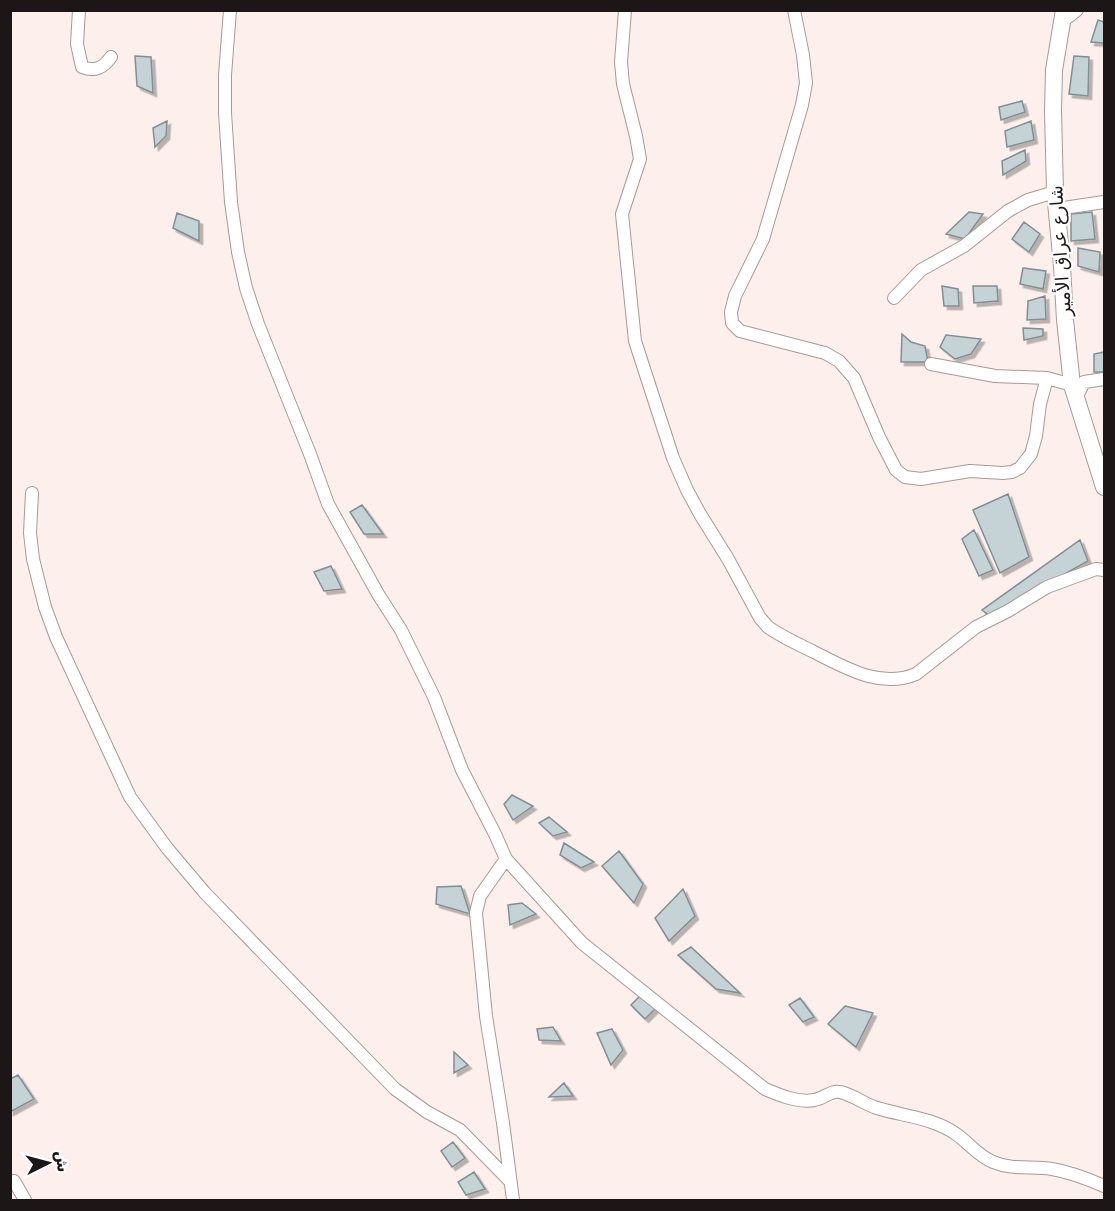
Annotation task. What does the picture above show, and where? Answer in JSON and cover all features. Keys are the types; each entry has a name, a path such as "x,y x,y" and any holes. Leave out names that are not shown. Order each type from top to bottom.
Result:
{"main road":[{"name":"شارع عراق الأمير","path":"1063,16 1054,70 1053,111 1056,201 1065,321 1074,391 1104,487"}],"street":[{"path":"79,10 77,44 82,67 96,69 104,67 111,57"},
{"path":"230,10 225,75 225,112 231,202 246,288 328,504 378,594 401,630 434,697 462,770 506,859 582,943 765,1089 780,1096 805,1100 814,1100 840,1092 875,1107 930,1121 956,1134 985,1157 1005,1166 1051,1169 1070,1173 1104,1186"},
{"path":"625,10 621,62 623,84 640,159 622,214 635,342 673,458 687,490 729,559 760,618 768,627 851,672 873,678 905,679 916,674 976,627 1047,587 1096,569 1104,570"},
{"path":"794,10 806,83 802,105 763,238 735,296 731,312 732,323 741,331 815,350 839,361 854,378 896,470 905,477 921,479 969,471 1003,473 1020,468 1031,454 1034,445 1040,404 1047,378"},
{"path":"1063,16 1077,10"},
{"path":"894,298 921,270 964,246 1008,210 1028,200 1104,202"},
{"path":"931,364 995,376 1047,378 1074,391 1084,382 1104,379"},
{"path":"32,494 30,532 33,559 45,607 56,637 130,797 167,848 205,893 395,1089 427,1112 460,1130 509,1180"},
{"path":"506,859 480,896 476,913 486,1016 504,1123 513,1200"},
{"path":"14,1181 25,1200"}],"building":[{"path":"1098,20 1104,22 1104,43 1091,42"},
{"path":"135,56 151,57 153,93 137,86"},
{"path":"1074,56 1089,57 1088,96 1069,94"},
{"path":"1022,101 1025,112 1001,120 999,107"},
{"path":"167,121 166,136 155,147 153,128"},
{"path":"1031,121 1034,140 1007,147 1005,131"},
{"path":"1025,150 1026,161 1003,175 1002,161"},
{"path":"969,212 983,214 965,239 946,234"},
{"path":"1092,212 1095,239 1071,241 1071,214"},
{"path":"177,213 199,221 199,241 173,228"},
{"path":"1024,222 1040,234 1029,252 1012,239"},
{"path":"1078,248 1100,252 1099,272 1078,266"},
{"path":"1023,268 1046,271 1043,289 1020,284"},
{"path":"942,286 958,289 959,306 944,306"},
{"path":"973,286 997,286 998,301 974,303"},
{"path":"1045,296 1046,319 1027,320 1028,301"},
{"path":"1023,328 1043,329 1043,336 1024,340"},
{"path":"902,334 911,342 925,346 928,362 901,362"},
{"path":"946,335 981,339 971,354 955,359 940,347"},
{"path":"1104,352 1104,372 1094,372 1094,354"},
{"path":"1008,494 1029,557 1000,573 973,510"},
{"path":"362,505 383,534 364,534 350,512"},
{"path":"974,530 993,570 979,576 962,539"},
{"path":"1080,540 1088,561 990,616 982,610"},
{"path":"331,566 342,589 324,591 314,572"},
{"path":"512,795 533,806 513,820 504,804"},
{"path":"549,817 567,832 553,836 539,823"},
{"path":"564,843 594,862 581,868 560,855"},
{"path":"619,851 643,884 634,903 602,866"},
{"path":"461,886 470,914 436,904 437,887"},
{"path":"683,889 695,916 669,941 655,918"},
{"path":"522,903 536,914 510,925 508,905"},
{"path":"691,947 740,993 716,989 678,955"},
{"path":"641,995 658,1006 645,1019 631,1005"},
{"path":"800,998 814,1017 803,1022 789,1005"},
{"path":"845,1006 873,1013 856,1047 828,1024"},
{"path":"553,1027 561,1041 539,1040 537,1029"},
{"path":"612,1029 623,1050 611,1065 597,1033"},
{"path":"454,1052 468,1065 454,1073"},
{"path":"18,1075 34,1099 10,1112 10,1079"},
{"path":"564,1083 573,1096 549,1097"},
{"path":"453,1142 465,1158 452,1167 441,1151"},
{"path":"474,1172 485,1189 466,1195 458,1182"}]}
